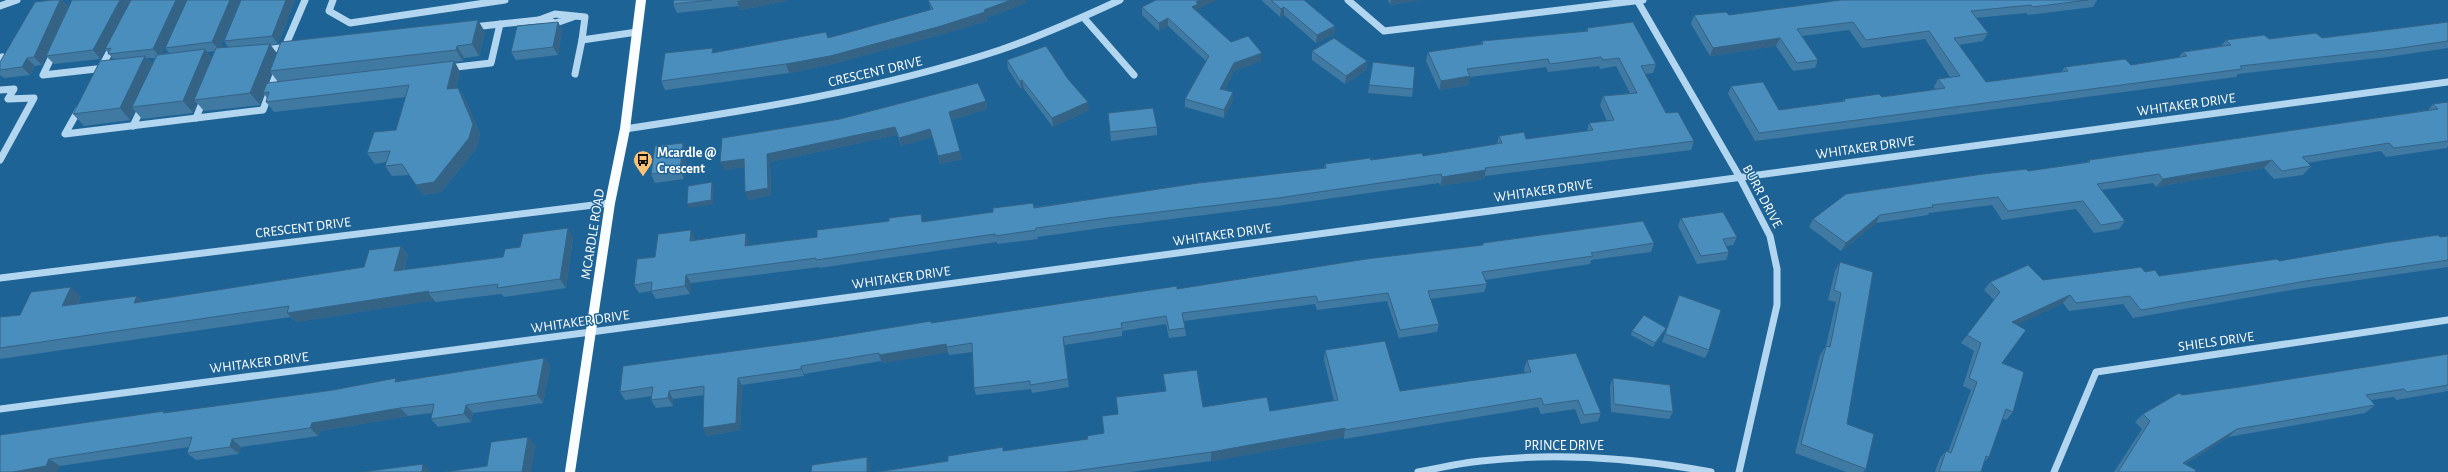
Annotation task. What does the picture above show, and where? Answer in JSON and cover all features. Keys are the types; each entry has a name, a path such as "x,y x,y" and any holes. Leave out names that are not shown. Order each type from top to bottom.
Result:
{"main road":[{"name":"MCARDLE ROAD","path":"570,472 610,203 625,129 641,0"}],"street":[{"path":"0,6 17,0"},
{"path":"83,101 65,134 263,110 283,55 306,0"},
{"path":"333,0 329,11 350,23 505,0"},
{"name":"CRESCENT DRIVE","path":"625,129 794,103 906,79 1018,45 1084,18 1120,0"},
{"path":"1348,0 1384,31 1639,0"},
{"name":"BURR DRIVE","path":"1639,0 1739,176 1770,236 1777,269 1777,305 1739,472"},
{"path":"462,28 539,20 544,16 557,14 566,14 573,17 585,17 575,74"},
{"path":"1084,18 1134,75"},
{"path":"444,69 491,63 500,24"},
{"path":"582,40 637,32"},
{"path":"97,75 116,41"},
{"path":"257,51 283,55 293,47"},
{"path":"56,48 43,75 109,68"},
{"path":"0,58 2,57 0,61"},
{"name":"WHITAKER DRIVE","path":"0,409 592,332 1739,176 2448,82"},
{"path":"270,89 278,88"},
{"path":"0,90 14,89 8,99 34,98 0,160"},
{"path":"196,118 207,90"},
{"path":"133,126 146,97"},
{"name":"CRESCENT DRIVE","path":"0,278 610,203"},
{"name":"SHIELS DRIVE","path":"2054,472 2096,372 2448,320"},
{"name":"PRINCE DRIVE","path":"1418,472 1490,460 1572,456 1656,462 1711,472"}],"building":[{"path":"60,0 34,57 27,58 22,67 0,70 0,62 35,2"},
{"path":"72,0 120,0 93,50 46,56"},
{"path":"131,0 176,0 153,49 108,54 111,48 105,49"},
{"path":"187,0 230,0 212,42 165,48"},
{"path":"241,0 286,0 272,36 224,41"},
{"path":"674,0 712,0 673,4"},
{"path":"928,0 1011,0 984,10 985,12 941,26 830,56 786,64 661,81 665,53 713,48 712,53 826,32 828,38 933,9"},
{"path":"1156,0 1200,0 1196,2 1198,4 1192,7 1231,42 1248,36 1262,53 1234,63 1220,89 1233,92 1224,110 1185,99 1209,56 1168,18 1159,23 1142,7"},
{"path":"1271,0 1304,0 1335,26 1317,35 1284,7 1281,9"},
{"path":"1841,0 2088,0 2033,7 2031,5 1971,11 1988,33 1954,38 1986,82 2068,71 2065,67 2125,59 2131,65 2187,56 2183,52 2231,45 2226,40 2264,35 2269,39 2316,33 2322,38 2448,22 2448,41 2394,49 2240,66 2242,69 1759,133 1731,86 1763,82 1779,110 1845,101 1844,99 1879,94 1882,97 1945,88 1938,79 1960,76 1929,31 1866,40 1853,22 1797,29 1818,60 1797,63 1780,38 1713,48 1694,15 1726,12 1729,15"},
{"path":"478,20 472,44 457,46 456,50 270,71 281,42"},
{"path":"558,22 553,47 511,52 517,26"},
{"path":"1633,22 1656,64 1641,66 1666,113 1678,112 1694,141 1485,168 1486,170 1442,177 1441,174 1278,198 1108,218 1036,228 1036,230 995,236 995,234 816,260 816,258 686,275 685,286 651,291 652,282 634,285 637,259 655,257 658,234 691,230 690,241 746,233 745,246 817,237 817,230 889,221 889,218 921,214 922,222 993,212 993,208 1033,203 1034,208 1198,183 1326,168 1325,164 1370,158 1371,160 1422,153 1423,156 1502,143 1499,136 1524,132 1526,139 1593,130 1589,123 1614,120 1603,96 1637,93 1619,58 1603,60 1601,57 1550,64 1548,59 1467,69 1470,76 1441,81 1428,52 1483,44 1482,41 1588,31 1587,28"},
{"path":"1334,38 1367,61 1346,76 1312,51"},
{"path":"270,44 250,93 194,100 216,48"},
{"path":"1046,46 1068,79 1088,102 1052,118 1022,80 1020,81 1007,60"},
{"path":"205,49 183,101 132,107 157,55"},
{"path":"145,56 120,108 73,114 100,61"},
{"path":"454,61 447,89 458,88 473,124 469,138 434,182 416,185 402,164 385,166 390,151 367,153 374,132 396,130 409,85 266,102 269,92 263,93 267,83"},
{"path":"1373,62 1415,67 1413,89 1369,85"},
{"path":"978,83 986,101 949,112 960,151 938,156 930,129 899,138 895,127 767,154 768,188 745,192 744,159 720,162 722,138 840,119"},
{"path":"2448,102 2448,141 2394,148 2389,143 2302,157 2311,166 2282,171 2272,160 2163,179 2159,174 2097,184 2125,221 2101,225 2083,201 2008,211 1998,197 1932,205 1933,207 1880,215 1846,243 1813,219 1846,194 1983,174 2026,169 2028,171 2090,162 2089,160 2438,109 2433,104"},
{"path":"1153,108 1157,127 1110,132 1108,113"},
{"path":"683,143 680,171 651,174 655,146"},
{"path":"712,182 711,200 687,204 688,186"},
{"path":"1723,212 1737,237 1723,239 1729,252 1701,256 1681,218"},
{"path":"1643,221 1654,243 1591,253 1593,256 1482,272 1487,284 1428,291 1439,324 1400,330 1388,293 1318,302 1316,296 1182,313 1185,328 1169,330 1166,316 1121,323 1122,328 1063,337 1068,379 1030,385 1030,381 974,388 972,343 947,347 946,344 879,355 879,353 801,366 801,369 738,378 736,423 703,428 704,386 669,391 668,398 651,400 653,387 620,392 623,366 815,340 931,321 931,323 1177,286 1177,289 1366,259 1483,245 1483,243"},
{"path":"568,228 560,279 497,288 498,284 428,293 429,291 287,313 289,306 0,348 0,317 20,315 31,292 71,287 62,306 137,296 134,303 364,267 369,250 401,246 394,271 503,257 505,249 520,247 523,234"},
{"path":"2438,235 2440,237 2448,236 2448,260 2306,281 2141,310 2130,296 2076,303 2070,295 2012,322 2026,330 2002,363 2024,372 2013,412 2006,409 1989,457 1986,456 1981,472 1939,472 1946,451 1951,453 1977,382 1969,378 1981,343 1967,335 2000,292 1990,282 2028,265 2043,280 2141,267 2145,272 2155,270 2159,276 2277,259 2279,261"},
{"path":"1840,262 1873,272 1847,424 1874,434 1866,469 1801,444 1826,346 1830,347 1841,293 1834,290"},
{"path":"1679,295 1721,310 1709,350 1665,334"},
{"path":"1644,315 1666,328 1655,343 1632,331"},
{"path":"1385,341 1400,391 1531,372 1527,360 1576,353 1601,413 1584,415 1578,400 1544,405 1541,398 1345,430 1345,428 1211,452 1067,472 877,472 948,461 948,456 1003,447 1003,451 1088,439 1087,436 1104,433 1102,416 1118,414 1116,397 1166,391 1163,374 1197,370 1203,407 1267,397 1270,411 1338,400 1325,350"},
{"path":"2448,354 2448,385 2407,392 2404,389 2366,395 2375,405 2237,429 2183,463 2196,470 2195,472 2118,472 2150,421 2143,414 2179,393 2182,395 2240,387"},
{"path":"544,358 537,395 466,405 464,414 431,419 434,404 400,408 312,423 310,428 232,439 230,447 187,453 192,437 49,459 46,466 13,472 0,472 0,435 164,411 163,413 333,390 396,378 395,382"},
{"path":"1613,378 1670,385 1673,412 1614,404"},
{"path":"528,437 522,472 445,472 487,466 491,442"},
{"path":"867,457 867,472 811,472 812,465"},
{"path":"423,464 422,472 362,472"}],"place":[{"name":"Mcardle @ Crescent","path":"643,177"}]}
